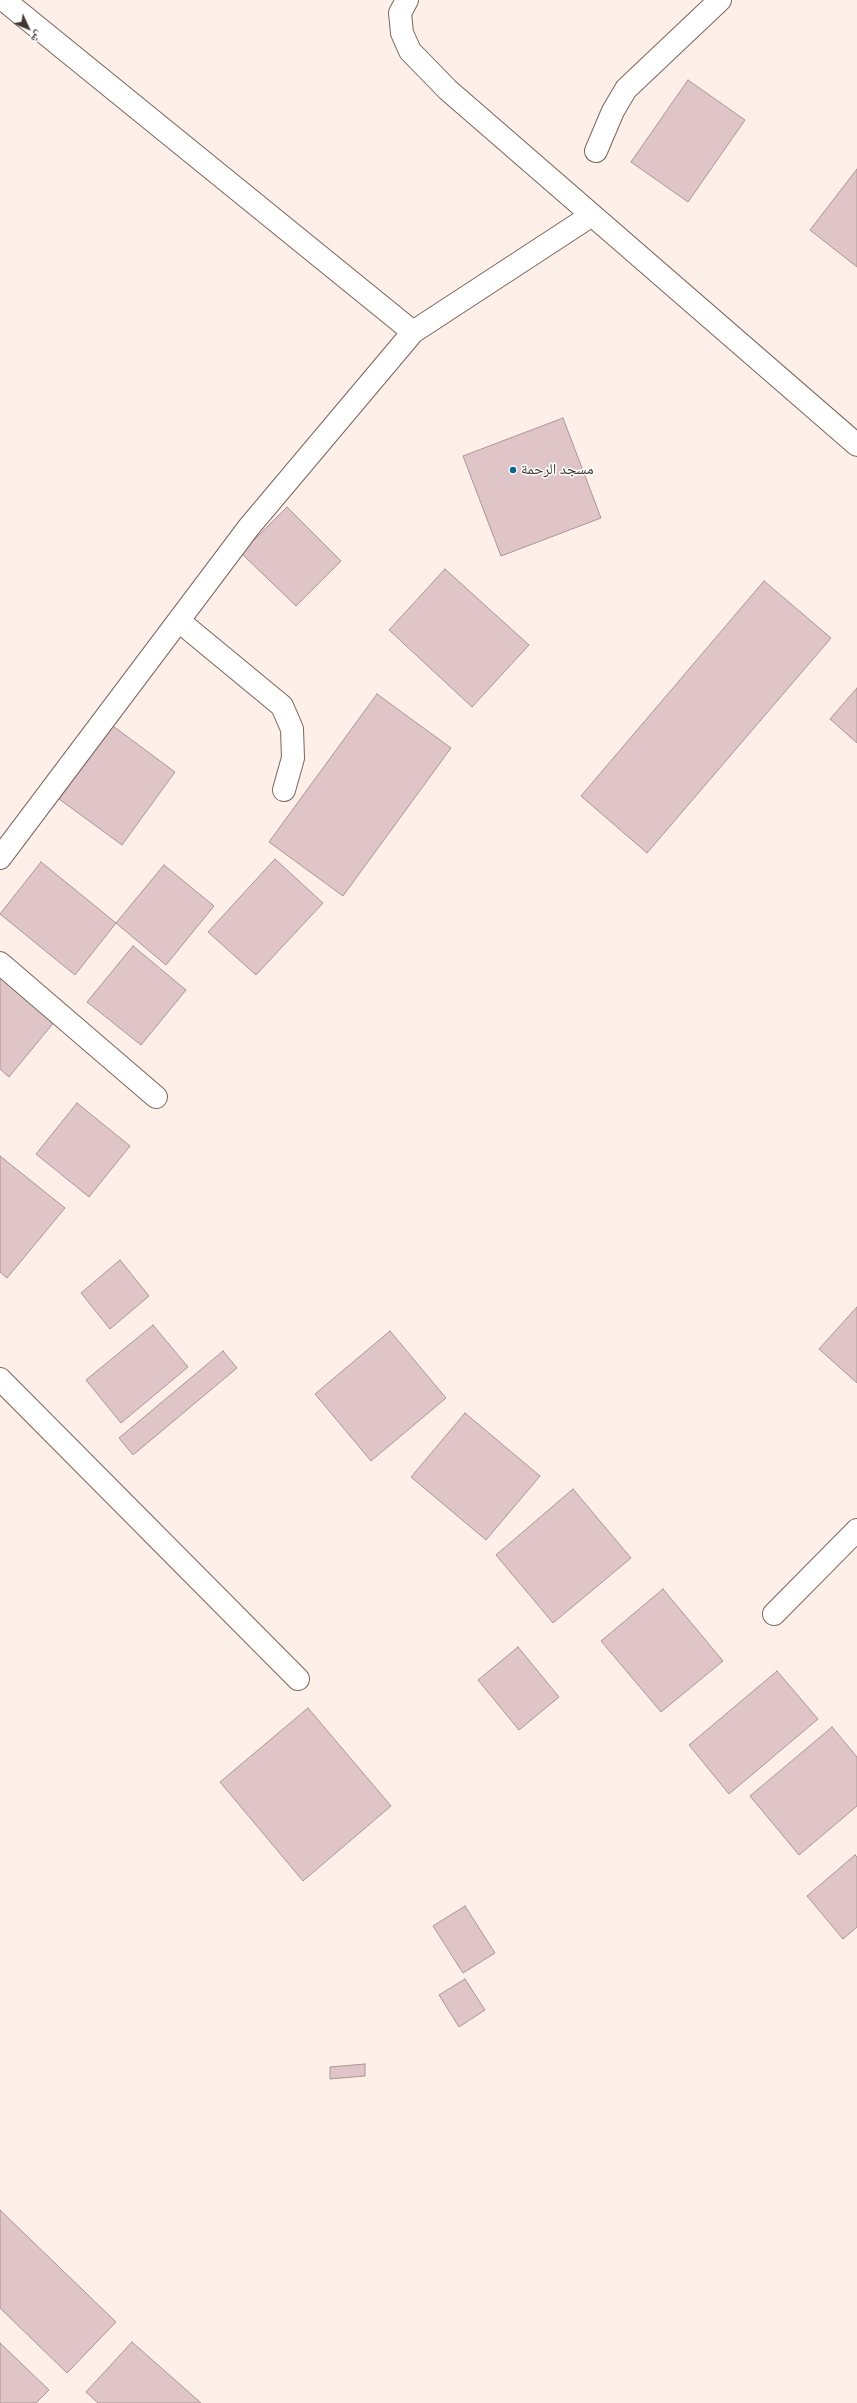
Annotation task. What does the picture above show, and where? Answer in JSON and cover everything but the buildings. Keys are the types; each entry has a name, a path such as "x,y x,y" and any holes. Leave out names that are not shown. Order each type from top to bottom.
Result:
{"street":[{"path":"4,0 412,332"},
{"path":"407,0 400,13 402,34 410,51 448,90 857,445"},
{"path":"596,151 613,111 626,89 720,0"},
{"path":"0,858 249,527 412,332 592,215"},
{"path":"179,621 282,706 292,729 294,758 284,790"},
{"path":"0,963 156,1097"},
{"path":"0,1379 298,1679"},
{"path":"774,1614 857,1530"}],"place":[{"name":"مسجد الرحمة","path":"513,470"}]}
